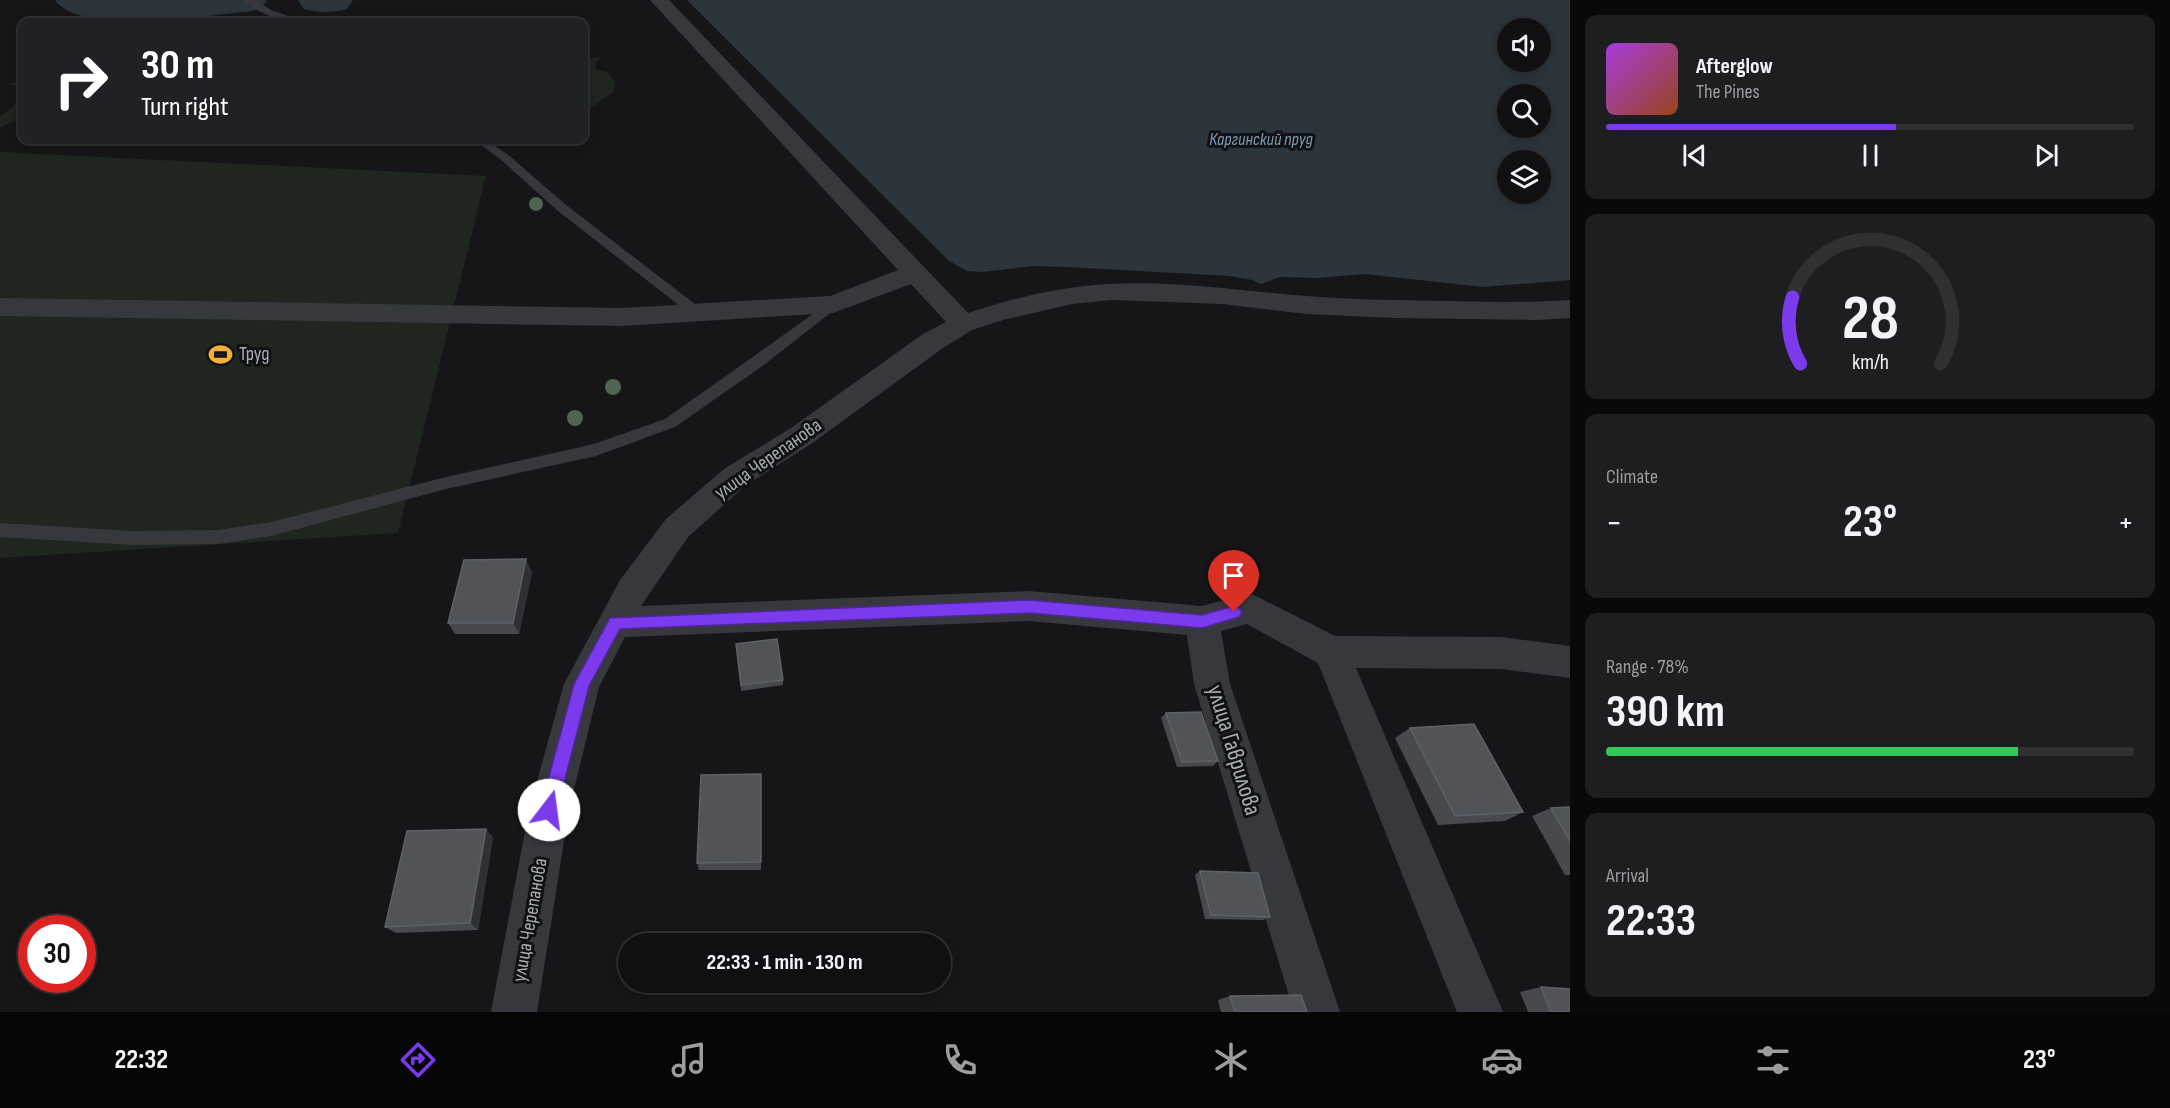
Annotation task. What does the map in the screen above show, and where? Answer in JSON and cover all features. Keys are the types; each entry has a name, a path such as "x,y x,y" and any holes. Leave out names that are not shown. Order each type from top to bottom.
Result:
{"street":[{"path":"659,0 963,324"},
{"path":"0,307 196,312 417,312 552,318 699,314 832,304 916,273"},
{"name":"улица Черепанова","path":"514,1012 549,810 582,684 632,591 677,528 735,477 810,429 933,341 963,324 1035,303 1112,292 1222,296 1308,305 1394,309 1570,309"},
{"path":"615,622 1029,606 1202,621 1250,608 1331,652 1501,653 1570,662"},
{"name":"улица Гаврилова","path":"1202,621 1212,684 1317,1012"},
{"path":"1331,652 1480,1012"}],"lane":[{"path":"248,0 268,12 287,18"},
{"path":"485,144 503,156 562,208 699,314"},
{"path":"0,530 133,538 218,537 271,529 446,483 596,450 669,423 756,363 832,304"}],"shaded area":[{"path":"601,57 595,64 597,70 607,72 615,82 614,91 588,109 588,59"},
{"path":"18,102 18,119 0,128 0,117"},
{"name":"Труд","path":"0,152 486,176 398,533 0,558"}],"water":[{"name":"Каргинский пруд","path":"687,0 1570,0 1570,280 1483,287 1365,274 1318,278 1280,277 1261,284 1230,276 1067,267 1034,266 982,272 967,271 949,261"}],"building":[{"path":"526,559 513,623 448,623 464,560"},
{"path":"777,639 783,680 741,685 736,644"},
{"path":"1201,712 1218,761 1182,762 1166,713"},
{"path":"1474,724 1523,812 1455,816 1410,728"},
{"path":"761,774 761,862 697,863 701,775"},
{"path":"1570,807 1570,841 1551,808"},
{"path":"486,829 470,923 385,927 407,831"},
{"path":"1200,871 1258,873 1270,917 1211,915"},
{"path":"1541,987 1570,989 1570,1012 1551,1012"},
{"path":"1301,995 1307,1012 1235,1012 1230,996"}],"waterway":[{"path":"75,0 102,8 132,9 247,0"},
{"path":"318,0 333,0"}],"place":[{"name":"Труд","path":"221,354"}],"route":[{"path":"549,810 582,684 615,622 1029,606 1202,621 1234,612"}]}
